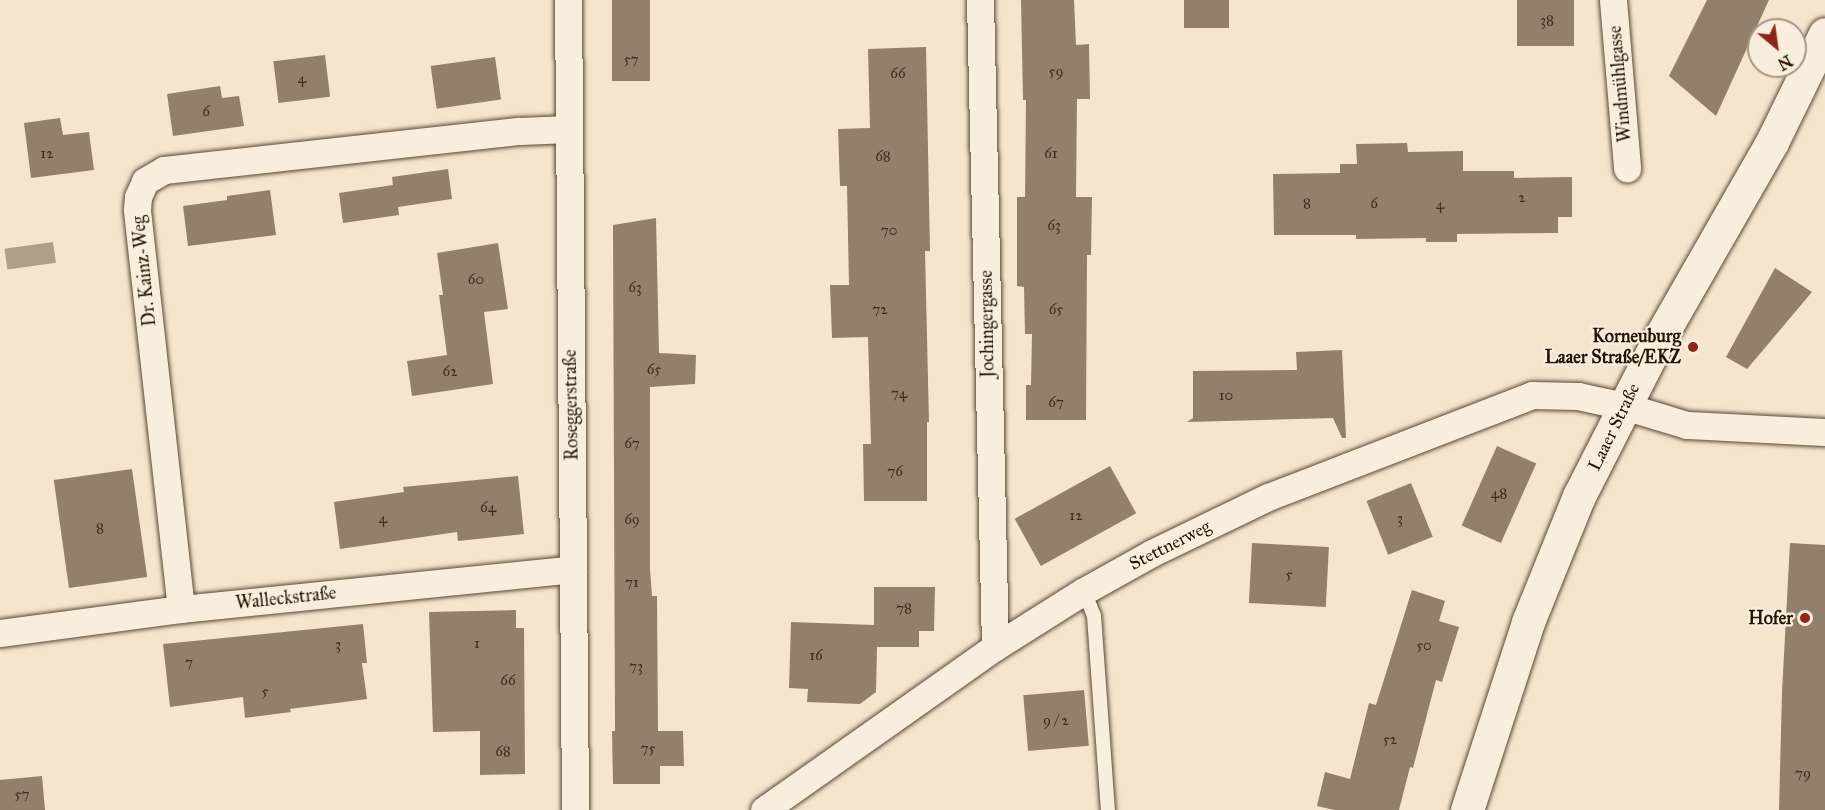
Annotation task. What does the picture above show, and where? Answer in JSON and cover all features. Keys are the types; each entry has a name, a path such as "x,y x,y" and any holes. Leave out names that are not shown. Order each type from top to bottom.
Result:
{"street":[{"name":"Roseggerstraße","path":"568,0 574,810"},
{"name":"Jochingergasse","path":"980,0 995,647"},
{"name":"Windmühlgasse","path":"1613,0 1627,168"},
{"name":"Laaer Straße","path":"1467,810 1494,719 1549,567 1579,496 1670,320 1772,142 1825,34"},
{"name":"Dr. Kainz-Weg","path":"181,609 136,209 145,181 164,171 519,131 569,129"},
{"name":"Stettnerweg","path":"764,810 995,647 1084,591 1152,553 1268,497 1532,395 1578,396 1687,424 1825,432"},
{"name":"Walleckstraße","path":"0,633 181,609 573,569"}],"lane":[{"path":"1084,591 1094,616 1108,810"}],"shaded area":[{"path":"53,242 56,263 7,270 4,249"}],"building":[{"path":"612,0 650,0 650,81 612,81"},
{"path":"1021,0 1074,0 1076,45 1089,44 1090,99 1077,99 1076,197 1092,197 1091,255 1087,255 1086,420 1026,420 1026,385 1031,385 1032,334 1025,334 1024,287 1017,286 1017,197 1025,197 1026,100 1023,100"},
{"path":"1184,0 1229,0 1229,28 1184,28"},
{"path":"1517,0 1574,0 1574,46 1517,46"},
{"path":"1707,0 1769,0 1761,18 1747,18 1747,48 1716,116 1669,76"},
{"path":"926,47 930,251 925,251 929,422 927,422 927,501 864,501 863,444 871,444 868,337 832,338 830,285 849,285 847,186 840,186 838,129 870,128 868,49"},
{"path":"325,55 330,97 279,103 273,61"},
{"path":"495,57 501,100 437,109 431,66"},
{"path":"220,86 222,98 239,96 244,126 173,136 167,94"},
{"path":"60,118 63,135 89,132 94,170 31,178 24,123"},
{"path":"1407,143 1408,152 1463,151 1463,171 1514,171 1514,178 1572,177 1572,217 1558,217 1558,233 1457,234 1457,242 1426,242 1426,238 1356,239 1356,235 1274,235 1273,174 1340,173 1340,164 1357,164 1356,144"},
{"path":"448,169 452,199 398,207 399,215 343,223 339,193 393,185 392,177"},
{"path":"270,190 276,235 188,246 183,206 227,200 227,196"},
{"path":"656,218 659,353 696,355 695,384 650,387 650,569 652,596 657,596 658,731 683,731 684,766 660,766 660,784 613,784 612,731 615,731 613,225"},
{"path":"498,243 508,309 484,312 493,384 412,396 407,361 447,355 439,295 443,295 437,253"},
{"path":"1775,268 1812,292 1747,369 1726,357"},
{"path":"1342,350 1346,438 1342,438 1333,418 1187,422 1193,418 1193,371 1297,370 1296,352"},
{"path":"1497,446 1536,463 1501,543 1462,525"},
{"path":"1110,466 1136,513 1041,566 1015,519"},
{"path":"132,469 147,577 69,588 54,480"},
{"path":"518,476 524,534 458,541 457,532 340,549 334,502 404,492 403,487"},
{"path":"1411,483 1433,537 1388,555 1366,501"},
{"path":"1252,543 1329,547 1326,607 1249,603"},
{"path":"1790,543 1825,545 1825,810 1779,810 1782,692"},
{"path":"874,587 935,587 934,631 919,631 919,647 877,647 876,692 860,704 807,702 808,689 789,688 791,622 874,625"},
{"path":"1412,590 1445,601 1439,621 1459,627 1442,682 1436,680 1413,768 1410,767 1399,810 1334,810 1317,806 1325,772 1350,779 1369,703 1376,705"},
{"path":"516,610 516,628 524,628 525,774 480,775 480,731 433,732 429,612"},
{"path":"363,624 367,663 362,663 367,699 290,709 291,712 245,718 243,697 170,707 163,644"},
{"path":"1084,690 1089,746 1028,751 1023,695"},
{"path":"42,776 45,810 0,810 0,780"}],"place":[{"name":"Korneuburg Laaer Straße/EKZ","path":"1693,347"},
{"name":"Hofer","path":"1805,618"}]}
